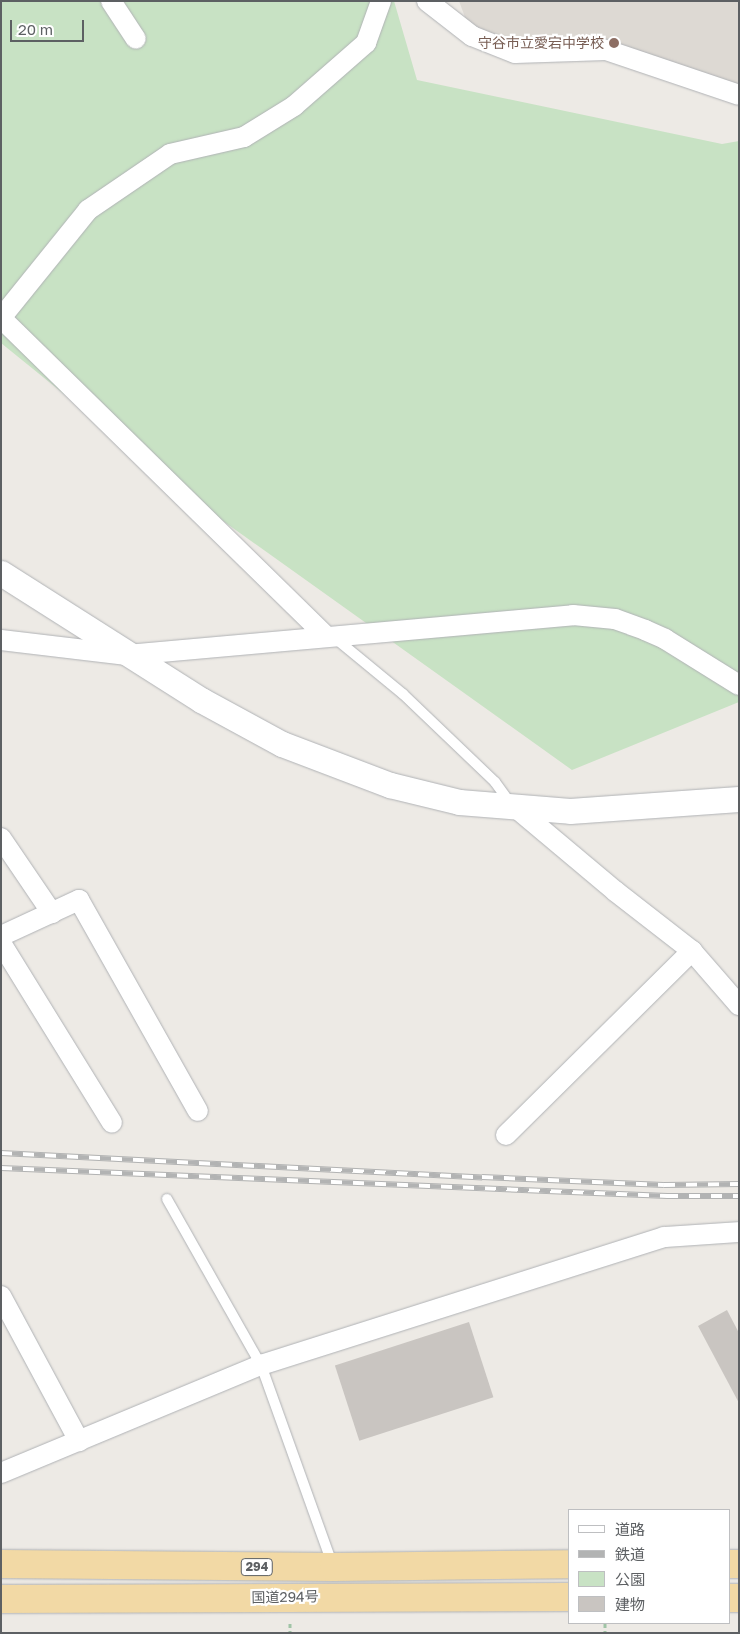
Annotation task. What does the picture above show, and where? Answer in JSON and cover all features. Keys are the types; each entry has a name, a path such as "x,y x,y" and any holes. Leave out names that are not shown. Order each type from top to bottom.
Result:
{"highway":[{"name":"294","path":"1,1564 334,1567 568,1564"},
{"name":"国道294号","path":"1,1599 568,1598"}],"street":[{"path":"111,1 136,39"},
{"path":"328,635 1,318 88,210 170,154 244,137 294,106 366,43 382,1"},
{"path":"427,1 472,36 515,53 606,50 739,95"},
{"path":"1,573 200,700 282,744 331,765 390,785 459,802 570,810 739,799"},
{"path":"1,640 127,655 328,635 573,615 615,619 665,640 739,685"},
{"path":"514,807 692,951 739,1005"},
{"path":"1,838 52,913"},
{"path":"1,936 79,900 198,1111"},
{"path":"1,942 112,1124"},
{"path":"506,1135 692,951"},
{"path":"1,1473 261,1365 664,1237 739,1232"},
{"path":"1,1296 80,1441"}],"lane":[{"path":"328,635 403,694 495,782 514,807"},
{"path":"167,1199 261,1365 334,1567"}],"shaded area":[{"name":"守谷市立愛宕中学校","path":"459,1 739,1 739,95 606,50 515,53 472,36"}],"green space":[{"path":"1,1 394,1 417,80 722,144 739,141 739,702 572,770 202,506 1,343"}],"building":[{"path":"727,1310 739,1333 739,1403 698,1326"},
{"path":"469,1322 493,1397 359,1441 335,1366"}],"railway":[{"path":"1,1153 664,1185 739,1184"},
{"path":"1,1168 667,1196 739,1196"}],"place":[{"name":"守谷市立愛宕中学校","path":"614,43"}]}
